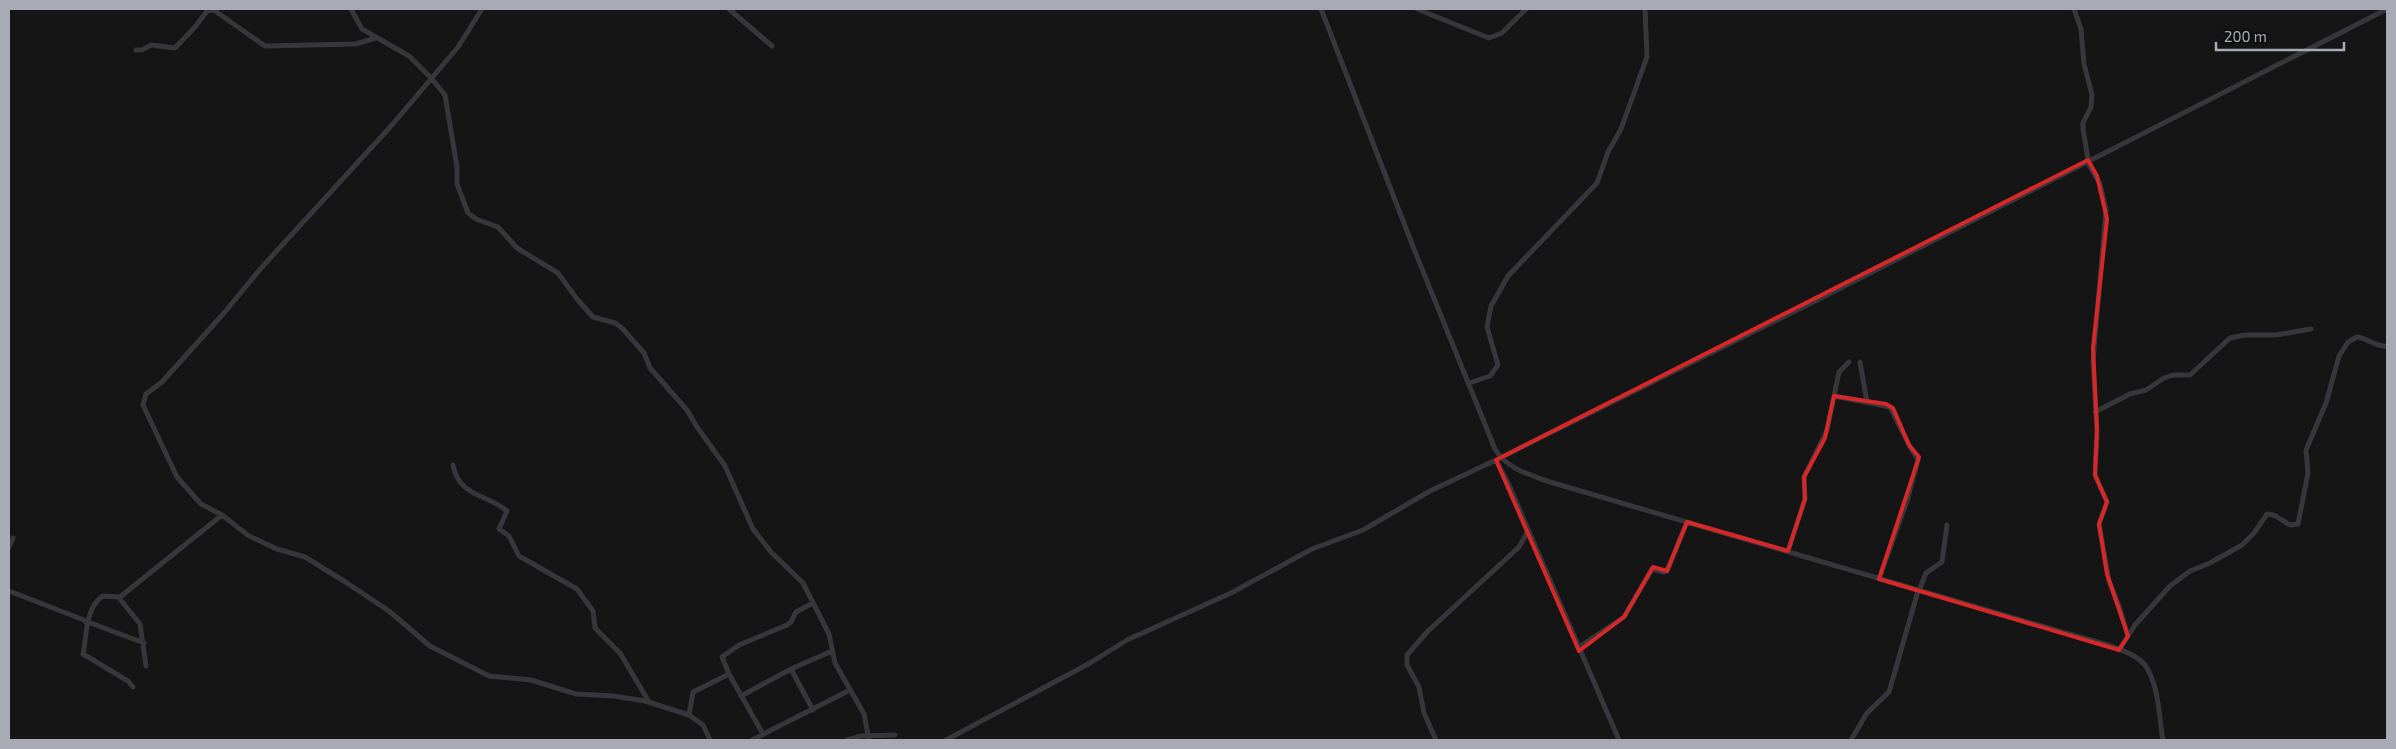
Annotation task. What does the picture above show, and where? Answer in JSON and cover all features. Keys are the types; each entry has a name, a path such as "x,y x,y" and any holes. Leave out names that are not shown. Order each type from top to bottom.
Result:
{"street":[{"path":"351,9 360,26 409,56 432,78 448,102 457,168 457,184 468,213 476,220 493,224 502,230 517,248 558,273 590,314 615,323 630,336 644,353 650,368 687,410 697,427 726,466 753,529 771,552 803,583 829,634 835,663 864,714 869,738"},
{"path":"482,9 462,40 432,78 262,267 224,313 162,382 146,394 143,399 145,410 153,423 177,477 201,504 222,515 249,536 277,549 309,560 389,611 430,646 495,678 531,680 576,694 614,696 650,702 689,714 704,725 710,740"},
{"path":"729,9 772,46"},
{"path":"1321,9 1414,250 1498,459 1579,651 1620,740"},
{"path":"1417,9 1489,38 1502,33 1526,9"},
{"path":"1469,383 1490,376 1498,365 1487,321 1491,306 1502,284 1597,183 1608,152 1621,129 1647,57 1645,9"},
{"path":"2074,9 2081,29 2084,64 2092,95 2091,107 2083,126 2088,160 2100,184 2106,218 2093,348 2097,430 2095,475 2107,502 2099,524 2109,580 2120,606 2128,636"},
{"path":"946,740 1090,663 1127,640 1231,593 1312,549 1363,530 1430,491 1827,295 2088,160 2387,9"},
{"path":"136,50 142,50 151,45 175,48 195,28 207,11 211,10 265,46 356,44 377,38"},
{"path":"2095,412 2130,394 2146,390 2164,378 2173,375 2190,375 2230,338 2245,335 2276,335 2311,329"},
{"path":"2119,650 2145,613 2170,586 2190,571 2210,564 2242,545 2254,533 2267,514 2274,515 2290,525 2298,524 2308,473 2306,451 2326,403 2341,351 2348,342 2357,337 2366,339 2379,346 2387,346"},
{"path":"1788,551 1805,498 1804,477 1825,438 1839,372 1849,362"},
{"path":"1860,362 1867,402"},
{"path":"1834,396 1886,404 1893,409 1909,446 1918,460 1907,502 1879,579"},
{"path":"1498,459 1529,475 2119,650 2133,656 2144,664 2148,671 2155,692 2163,740"},
{"path":"453,465 457,478 465,488 507,510 500,529 509,536 519,556 574,586 581,594 593,611 595,628 620,653 650,702"},
{"path":"133,687 128,681 82,654 87,620 100,597 119,598 222,515"},
{"path":"1579,651 1582,645 1624,617 1652,569 1663,572 1667,571 1687,522"},
{"path":"1851,740 1866,713 1890,689 1918,591 1926,573 1942,562 1947,525"},
{"path":"1436,740 1424,713 1419,687 1407,664 1408,655 1428,631 1519,547 1528,530"},
{"path":"9,546 13,538"},
{"path":"9,591 144,643"},
{"path":"119,598 138,619 144,643 146,666"},
{"path":"763,734 729,674 723,660 724,655 762,634 787,625 791,622 796,612 813,603"},
{"path":"741,696 791,669 832,651"},
{"path":"791,669 813,710"},
{"path":"689,714 693,692 729,674"},
{"path":"752,740 850,690"},
{"path":"848,740 895,735"}],"highlighted area":[{"path":"2088,160 2097,176 2107,219 2093,348 2097,430 2095,475 2107,502 2099,524 2107,574 2128,636 2119,650 1879,579 1919,457 1909,445 1893,408 1886,404 1834,396 1825,438 1804,477 1805,499 1788,551 1687,522 1667,571 1653,567 1624,617 1579,651 1496,460"}]}
